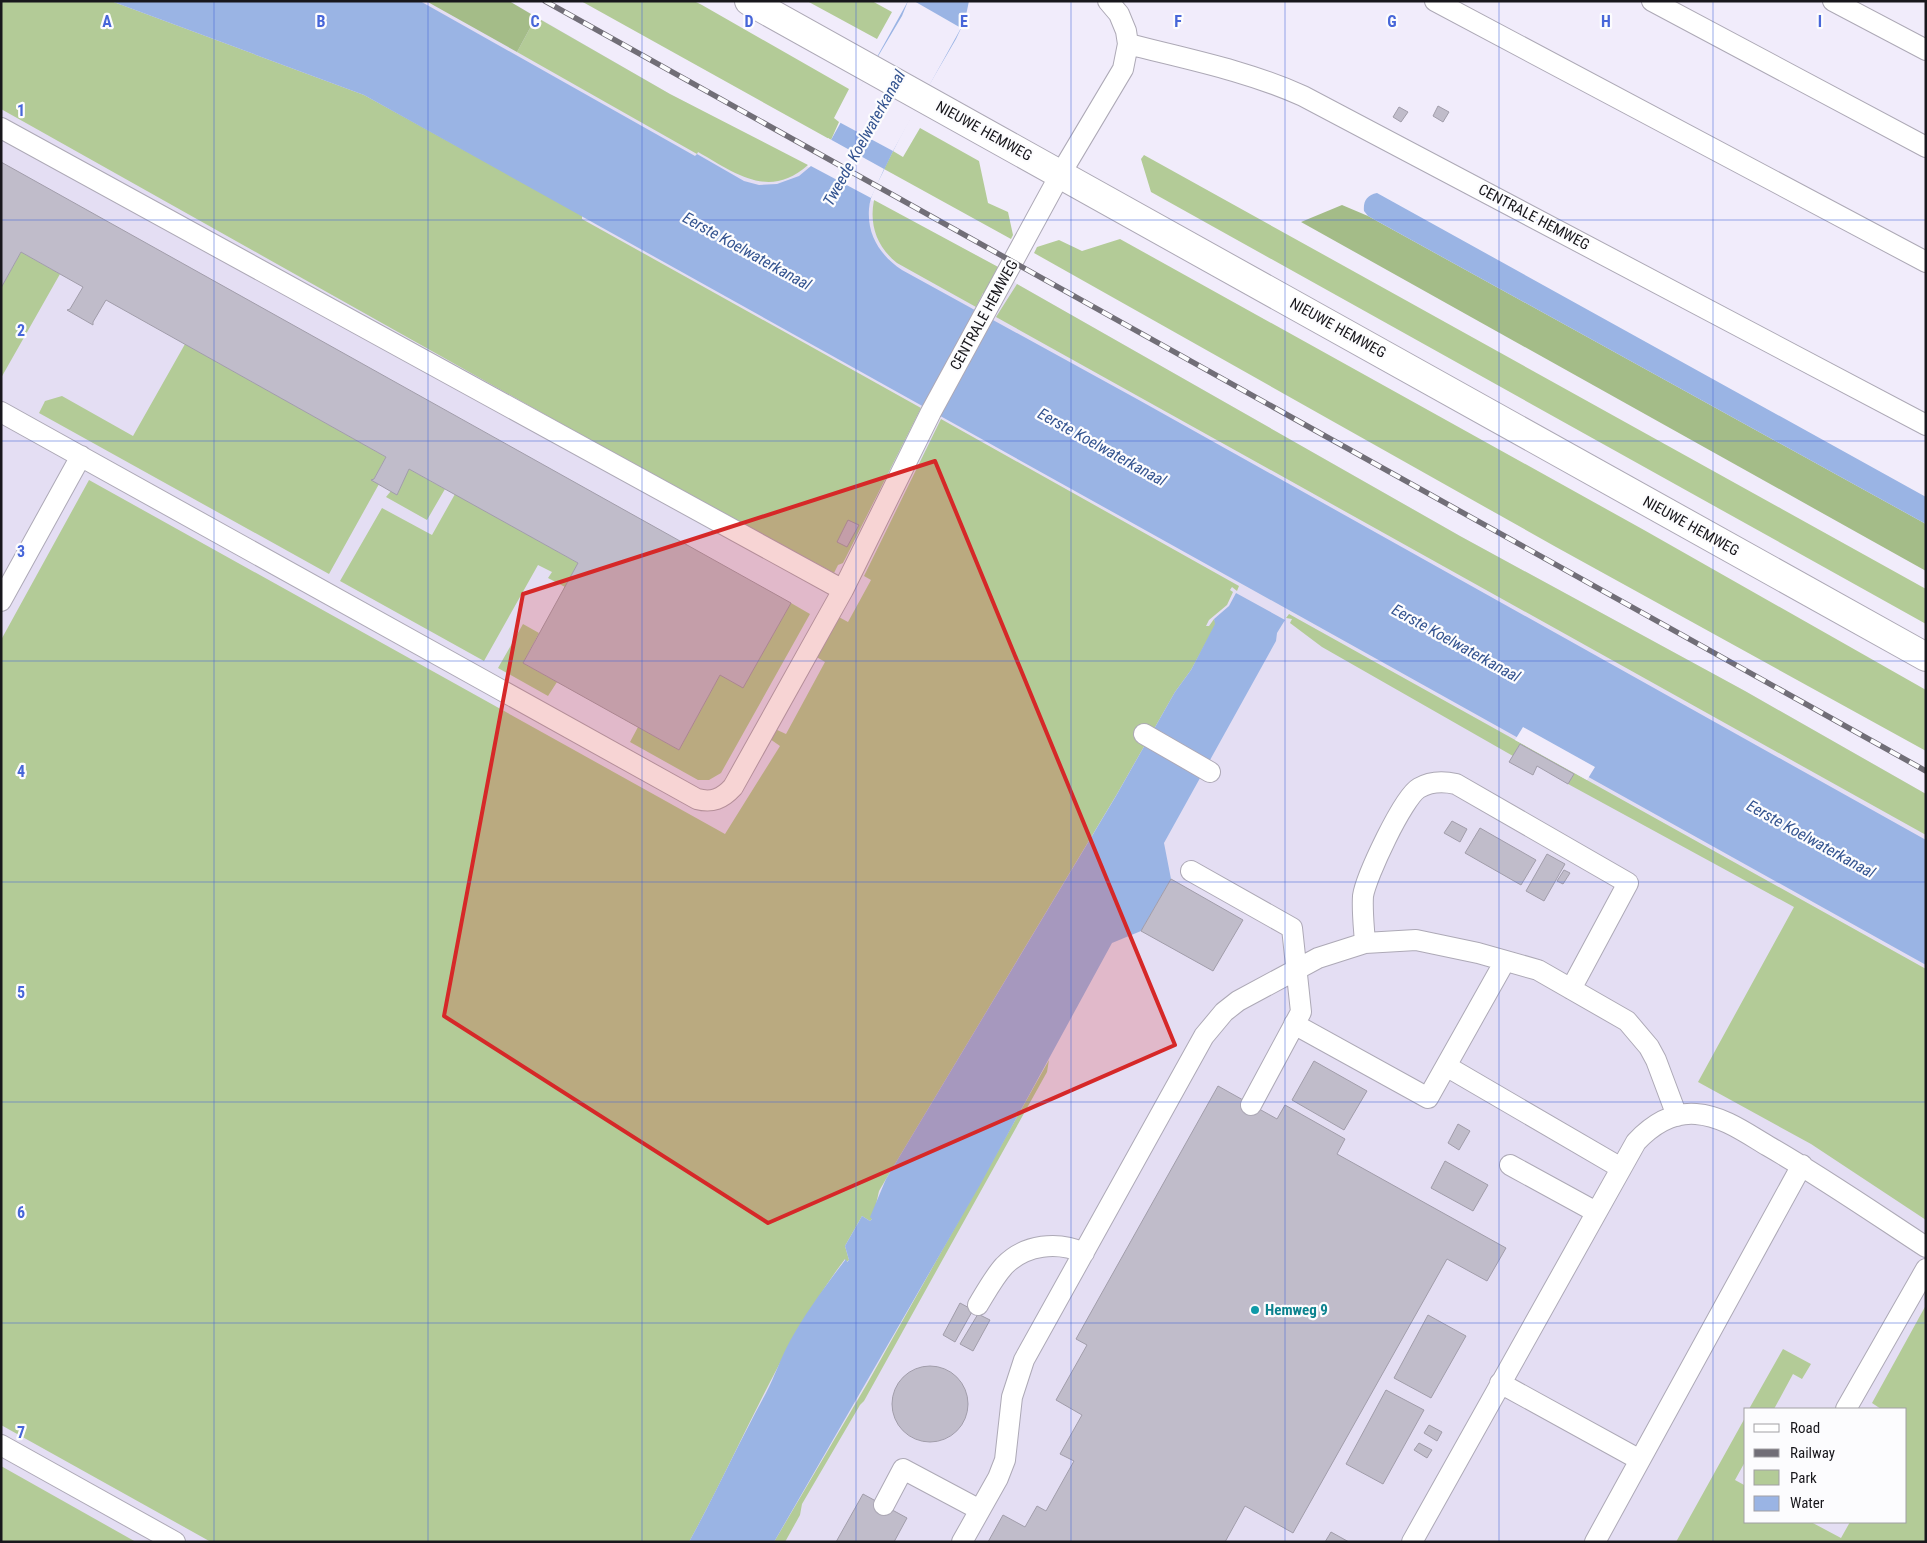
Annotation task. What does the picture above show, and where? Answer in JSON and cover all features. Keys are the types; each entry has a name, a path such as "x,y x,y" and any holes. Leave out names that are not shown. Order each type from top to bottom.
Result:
{"main road":[{"name":"NIEUWE HEMWEG","path":"749,1 1926,656"}],"lane":[{"name":"CENTRALE HEMWEG","path":"1,412 688,794 706,801 725,796 733,787 843,590 931,412 1061,173 1123,69 1128,44 1119,14 1108,1"},
{"path":"1435,1 1926,262"},
{"path":"1652,1 1926,147"},
{"path":"1833,1 1926,50"},
{"name":"CENTRALE HEMWEG","path":"1128,44 1243,73 1303,96 1926,425"},
{"path":"1,128 843,590"},
{"path":"1,600 81,456"},
{"path":"1144,734 1210,772"},
{"path":"1364,943 1362,910 1367,882 1373,865 1407,798 1418,788 1430,783 1443,781 1456,784 1628,883 1571,989"},
{"path":"1191,871 1292,928 1301,1012 1251,1105"},
{"path":"962,1542 998,1478 1005,1460 1012,1397 1024,1360 1204,1036 1224,1012 1238,1001 1318,958 1364,943 1416,940 1505,961 1538,970 1627,1022 1639,1034 1656,1060 1676,1116"},
{"path":"1294,1024 1428,1098 1505,961"},
{"path":"1446,1066 1621,1168"},
{"path":"1412,1542 1636,1142 1647,1130 1661,1121 1676,1116 1694,1114 1712,1116 1728,1123 1802,1165 1926,1247"},
{"path":"1510,1165 1596,1212"},
{"path":"1595,1542 1802,1165"},
{"path":"978,1305 1000,1272 1015,1256 1044,1246 1071,1248 1084,1253"},
{"path":"1847,1408 1926,1269"},
{"path":"1500,1383 1640,1460"},
{"path":"1,1445 175,1542"},
{"path":"884,1505 903,1469 980,1510"}],"highlighted area":[{"path":"935,461 1175,1045 768,1223 444,1016 523,594"}],"shaded area":[{"path":"1,1 509,1 670,94 1000,268 1017,284 1460,536 1745,691 1926,794 1926,1542 1,1542"}],"green space":[{"path":"1,1 111,1 364,95 582,215 582,219 921,408 843,563 838,565 834,573 814,562 811,564 1,109"},
{"path":"426,1 509,1 536,17 517,52"},
{"path":"581,1 694,1 702,5 849,89 834,118 839,122 831,140"},
{"path":"807,1 872,1 892,12 877,39"},
{"path":"536,17 670,94 808,165 794,175 780,181 766,182 752,180 739,175 698,152 697,154 517,52"},
{"path":"920,128 979,161 988,203 1008,212 1013,235 1011,239 884,169 893,151 903,157"},
{"path":"1144,155 1926,589 1926,624 1151,192 1141,159"},
{"path":"874,200 1000,268 986,294 983,293 976,307 897,263 890,257 876,235 873,218"},
{"path":"1342,205 1368,216 1926,524 1926,571 1301,222"},
{"path":"1120,239 1644,530 1926,690 1926,751 1556,547 1034,253 1037,247 1059,240 1082,251"},
{"path":"21,252 60,274 1,378 1,288"},
{"path":"1017,284 1460,536 1745,691 1926,794 1926,835 996,317"},
{"path":"185,344 386,457 374,479 371,480 379,484 329,574 39,413 45,401 62,396 133,436"},
{"path":"941,419 1239,586 1237,591 1232,587 1230,590 1233,592 1227,605 1209,620 1206,626 1209,626 1214,619 1216,624 1191,670 1175,692 1117,794 879,1191 873,1218 870,1221 862,1216 845,1246 849,1260 846,1262 845,1259 801,1326 689,1542 211,1542 1,1425 1,640 89,480 725,834 780,746 770,739 775,729 786,734 825,662 815,656 837,616 848,622 871,580 864,576"},
{"path":"409,469 445,489 427,520 386,497"},
{"path":"455,494 578,563 565,587 548,578 552,572 538,565 484,661 340,581 382,508 432,535"},
{"path":"791,603 810,614 721,773 709,780 698,780 630,742 638,727 679,750 720,675 743,687"},
{"path":"1289,614 1926,969 1926,1220 1811,1144 1698,1082 1794,907 1568,784 1574,774 1520,744 1513,756 1322,647 1290,623 1292,619 1286,618"},
{"path":"523,624 539,633 523,663 557,682 548,696 498,668"},
{"path":"1049,1060 1047,1072 864,1401 802,1504 800,1515 785,1542 774,1542 867,1384"},
{"path":"1926,1305 1926,1542 1676,1542 1744,1420 1744,1464 1735,1480 1744,1485 1744,1523 1813,1523 1841,1538 1849,1523 1907,1523 1907,1408 1880,1408 1872,1403"},
{"path":"1783,1349 1811,1364 1802,1379 1793,1374 1775,1408 1750,1408"},
{"path":"1,1466 136,1542 1,1542"}],"water":[{"path":"111,1 420,1 695,156 697,154 744,181 759,185 777,184 799,176 811,166 831,140 908,1 969,1 965,20 956,39 918,104 871,199 869,209 870,228 882,252 902,270 1137,399 1926,840 1926,965 364,95"},
{"path":"1377,193 1926,497 1926,524 1368,216 1364,211 1365,201 1371,195"},
{"path":"1236,593 1285,620 1277,633 1276,641 1164,843 1171,879 1141,931 1112,943 980,1185 774,1542 689,1542 769,1387 790,1341 824,1289 846,1259 847,1262 849,1260 845,1246 862,1216 870,1221 872,1219 870,1217 886,1179 1116,796 1175,692 1191,670 1215,624 1214,619 1229,606"}],"pier":[{"path":"908,1 914,1 961,28 893,151 839,122 902,16"},
{"path":"828,138 884,169 871,198 809,165"},
{"path":"1523,727 1595,767 1587,780 1515,740"}],"building":[{"path":"1438,106 1449,112 1443,122 1433,116"},
{"path":"1399,107 1408,112 1401,122 1393,117"},
{"path":"1,162 791,603 743,688 720,675 679,750 523,663 578,563 409,469 397,495 371,480 374,479 386,457 106,300 93,325 67,310 70,309 83,287 21,252 1,288"},
{"path":"848,520 859,525 847,547 837,542"},
{"path":"1520,744 1574,774 1568,784 1537,766 1533,775 1509,762"},
{"path":"1452,821 1467,829 1460,842 1444,833"},
{"path":"1480,828 1536,860 1521,885 1465,853"},
{"path":"1547,854 1565,864 1544,901 1526,891"},
{"path":"1564,870 1570,873 1563,884 1557,881"},
{"path":"1171,879 1243,920 1213,971 1141,931"},
{"path":"1314,1061 1367,1091 1344,1130 1292,1100"},
{"name":"Hemweg 9","path":"1218,1086 1277,1119 1285,1105 1345,1139 1337,1154 1506,1248 1487,1281 1447,1259 1293,1533 1245,1506 1225,1542 988,1542 1003,1515 1025,1527 1037,1506 1046,1511 1074,1461 1060,1454 1082,1415 1056,1400 1087,1345 1076,1339"},
{"path":"1458,1124 1470,1131 1459,1150 1448,1143"},
{"path":"1445,1161 1488,1185 1473,1211 1431,1188"},
{"path":"960,1303 973,1310 955,1342 943,1335"},
{"path":"978,1314 990,1320 973,1351 960,1344"},
{"path":"1428,1315 1466,1336 1431,1398 1394,1378"},
{"path":"930,1366 944,1369 957,1377 965,1390 968,1404 965,1418 957,1431 944,1439 930,1442 916,1439 903,1431 895,1418 892,1404 895,1390 903,1377 916,1369"},
{"path":"1386,1390 1424,1410 1383,1484 1346,1464"},
{"path":"1429,1425 1442,1432 1437,1441 1424,1433"},
{"path":"1419,1443 1432,1450 1427,1458 1414,1450"},
{"path":"863,1494 907,1518 894,1542 836,1542"},
{"path":"1331,1532 1349,1542 1325,1542"}],"railway":[{"path":"545,1 1926,771"}],"place":[{"name":"Hemweg 9","path":"1255,1310"}],"water label":[{"name":"Tweede Koelwaterkanaal","path":"864,138"},
{"name":"Eerste Koelwaterkanaal","path":"747,251"},
{"name":"Eerste Koelwaterkanaal","path":"1102,447"},
{"name":"Eerste Koelwaterkanaal","path":"1456,643"},
{"name":"Eerste Koelwaterkanaal","path":"1811,839"}]}
